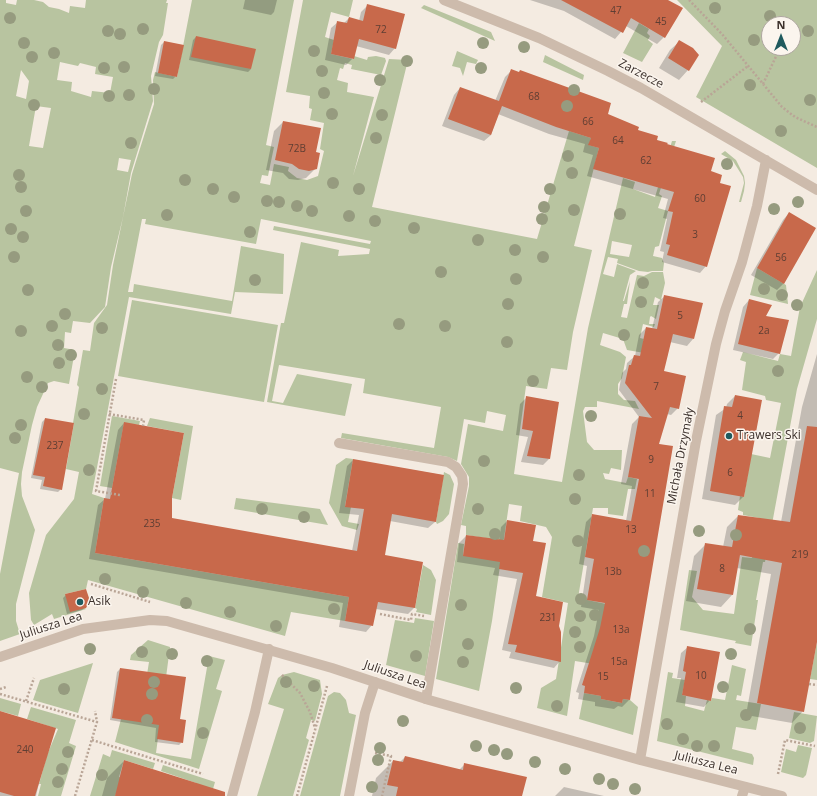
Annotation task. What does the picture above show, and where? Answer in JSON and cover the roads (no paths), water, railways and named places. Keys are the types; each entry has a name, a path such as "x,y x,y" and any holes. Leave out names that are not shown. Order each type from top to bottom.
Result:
{"street":[{"name":"Zarzecze","path":"444,0 532,36 594,64 641,88 817,190"},
{"name":"Michała Drzymały","path":"640,760 696,441 714,352 721,324 748,241 766,160"},
{"path":"339,443 448,462 456,467 462,476 463,484 426,699"},
{"name":"Juliusza Lea","path":"0,657 83,628 150,620 167,621 269,649 426,699 744,791 782,796"},
{"path":"232,796 255,712 269,649"},
{"path":"349,796 365,713 374,682"}],"place":[{"name":"Trawers Ski","path":"729,436"},
{"name":"Asik","path":"80,602"}]}
